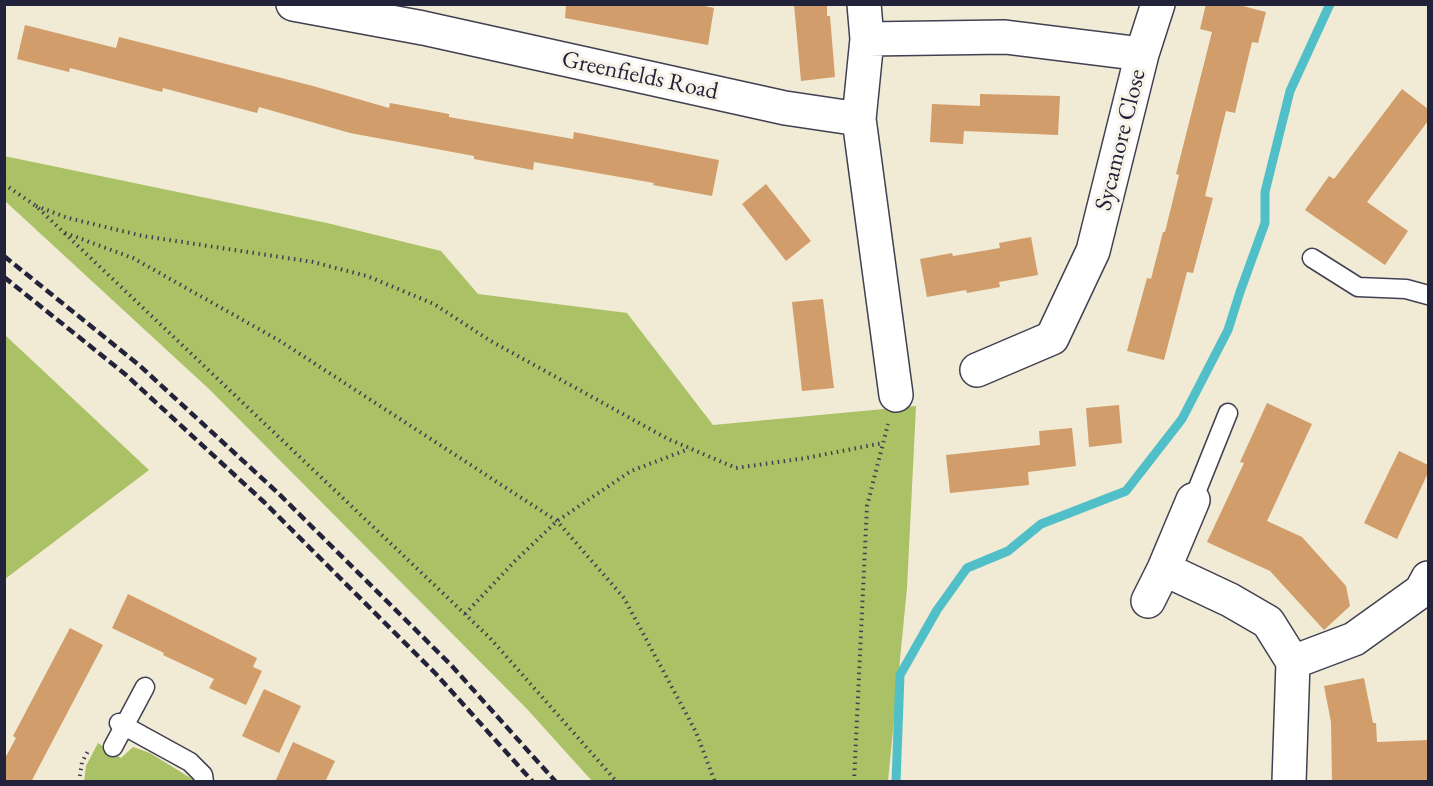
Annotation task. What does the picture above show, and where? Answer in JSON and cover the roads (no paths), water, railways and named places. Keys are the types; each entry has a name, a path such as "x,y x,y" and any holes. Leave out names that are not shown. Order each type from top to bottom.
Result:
{"street":[{"name":"Greenfields Road","path":"293,4 424,16 785,108 859,119"},
{"path":"864,4 867,39 859,119 896,395"},
{"path":"1142,54 1158,4"},
{"name":"Sycamore Close","path":"867,39 1005,37 1142,54 1093,251 1053,338 977,370"},
{"path":"1148,601 1193,500"},
{"path":"1164,569 1230,600 1268,622 1293,662 1289,782"},
{"path":"1293,662 1354,639 1421,591 1428,578"}],"lane":[{"path":"1312,258 1358,287 1406,289 1428,295"},
{"path":"1193,500 1228,413"},
{"path":"113,747 122,725 145,687"},
{"path":"122,725 190,762 203,775 204,782"}],"waterway":[{"path":"896,782 900,675 937,610 967,568 1008,551 1041,524 1126,491 1182,419 1228,330 1265,223 1265,192 1290,91 1330,4"}],"railway":[{"path":"4,256 139,365 278,493 451,665 556,782"},
{"path":"4,277 125,374 264,502 436,674 533,782"}]}
